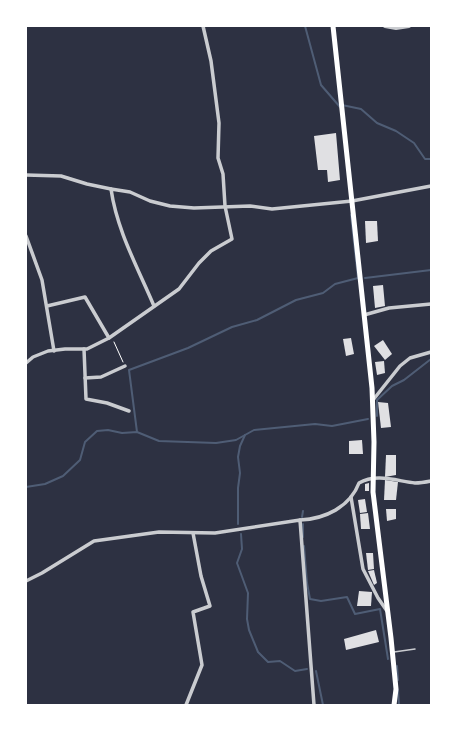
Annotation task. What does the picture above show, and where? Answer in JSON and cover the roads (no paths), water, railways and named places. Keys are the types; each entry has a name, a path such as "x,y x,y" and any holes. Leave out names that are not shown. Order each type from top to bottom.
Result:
{"main road":[{"path":"333,26 372,401 374,442 373,492 396,689 394,705"}],"street":[{"path":"26,363 33,357 54,350 84,349 99,344 110,338 180,289 199,263 211,251 232,239 225,206 223,174 218,158 219,123 211,61 202,26"},
{"path":"385,26 396,28 409,26"},
{"path":"26,175 61,176 87,184 130,192 150,201 170,206 194,208 250,206 272,209 352,201 431,186"},
{"path":"111,189 114,209 123,237 138,267 154,306"},
{"path":"26,236 42,280 54,350"},
{"path":"47,306 85,297 110,338"},
{"path":"364,315 389,308 431,304"},
{"path":"84,349 86,399 107,403 129,411"},
{"path":"372,401 400,366 410,358 431,352"},
{"path":"85,378 101,377 125,366"},
{"path":"26,581 42,574 94,541 159,532 215,533 315,519 328,514 345,504 359,483 384,478 416,483 431,481"},
{"path":"351,497 363,568 378,598 387,611"},
{"path":"300,520 314,705"},
{"path":"186,705 202,665 193,612 210,606 201,576 193,533"}],"lane":[{"path":"392,652 415,649"}],"waterway":[{"path":"305,26 321,85 340,107"},
{"path":"342,105 361,109 377,123 396,131 414,143 425,159 431,159"},
{"path":"137,432 129,370 188,348 232,327 257,320 296,300 323,293 335,284 358,278 351,215"},
{"path":"365,278 431,270"},
{"path":"377,416 377,400 392,386 404,380 431,359"},
{"path":"26,487 45,484 63,476 80,460 85,442 97,431 108,430 122,433 137,432 159,441 216,443 236,440 254,430 315,424 332,426 368,419"},
{"path":"238,524 238,488 240,473 238,457 240,446 245,435"},
{"path":"302,517 303,511"},
{"path":"303,524 303,537"},
{"path":"241,534 242,549 237,563 248,593 247,619 249,630 258,652 268,662 280,661 295,671 307,669"},
{"path":"304,546 310,599 321,601 347,597 355,614 380,609 388,659"},
{"path":"397,666 398,680"},
{"path":"316,671 323,705"},
{"path":"398,690 399,705"}]}
